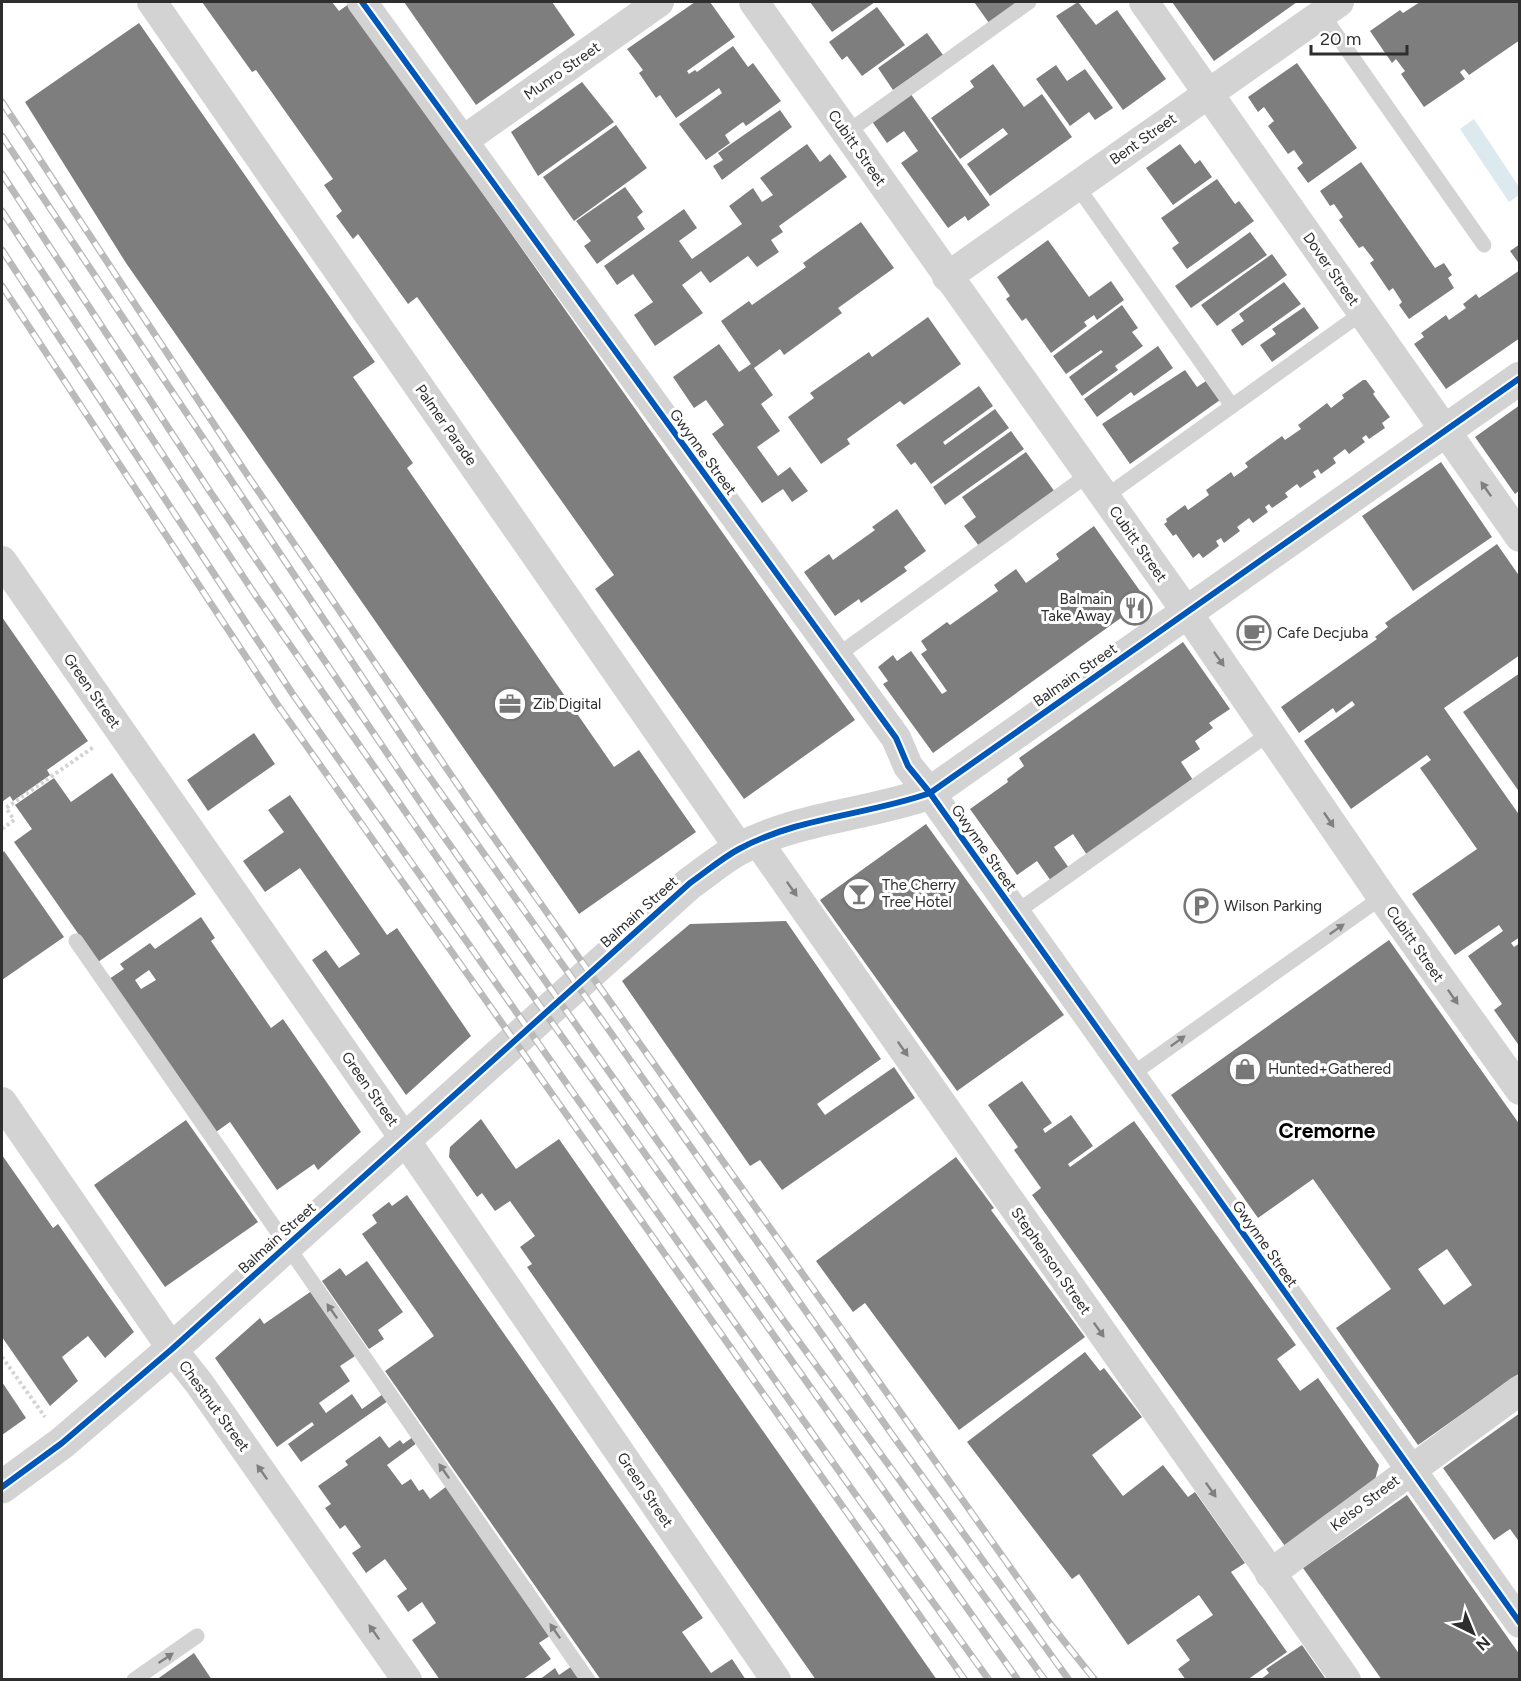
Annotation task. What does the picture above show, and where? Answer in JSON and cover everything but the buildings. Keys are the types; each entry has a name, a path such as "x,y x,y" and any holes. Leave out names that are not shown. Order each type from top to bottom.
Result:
{"street":[{"name":"Palmer Parade","path":"152,2 749,845"},
{"name":"Gwynne Street","path":"362,2 464,140 835,657 896,738 908,766 930,793 1520,1623"},
{"name":"Munro Street","path":"464,140 659,2"},
{"name":"Cubitt Street","path":"754,2 1186,611 1382,897 1520,1090"},
{"name":"Dover Street","path":"1143,2 1520,537"},
{"name":"Bent Street","path":"947,277 1330,8"},
{"name":"Balmain Street","path":"2,1487 62,1443 172,1349 690,883 749,845 825,819 896,805 930,793 1520,378"},
{"name":"Green Street","path":"2,561 404,1138 776,1680"},
{"name":"Stephenson Street","path":"749,845 1346,1680"},
{"name":"Chestnut Street","path":"2,1102 172,1349 199,1383 407,1680"},
{"name":"Kelso Street","path":"1270,1574 1520,1390"}],"lane":[{"path":"846,133 1029,2"},
{"path":"1330,8 1484,245"},
{"path":"1077,186 1232,406"},
{"path":"835,657 1097,486 1232,406 1362,313"},
{"path":"1015,913 1270,733"},
{"path":"1131,1075 1382,897"},
{"path":"76,941 588,1680"},
{"path":"134,1680 197,1636"}],"path":[{"path":"2,829 14,820 6,808 98,744"},
{"path":"2,1357 62,1443"}],"shaded area":[{"path":"1474,119 1519,187 1519,195 1509,202 1460,129"}],"railway":[{"path":"2,102 246,473 485,825 1051,1625 1095,1680"},
{"path":"2,136 416,758 891,1433 1069,1680"},
{"path":"2,174 209,490 433,821 781,1317 1045,1680"},
{"path":"2,211 256,596 519,976 1018,1680"},
{"path":"2,250 292,693 853,1491 989,1680"},
{"path":"2,286 277,704 965,1680"}],"cycle path":[{"path":"362,2 896,738 908,766 930,793 1520,1623"},
{"path":"2,1487 62,1443 172,1349 690,883 714,865 739,849 785,830 930,793 1520,378"}],"place":[{"name":"Balmain Take Away","path":"1135,608"},
{"name":"Cafe Decjuba","path":"1254,633"},
{"name":"Zib Digital","path":"510,704"},
{"name":"The Cherry Tree Hotel","path":"859,894"},
{"name":"Wilson Parking","path":"1201,906"},
{"name":"Hunted+Gathered","path":"1245,1069"}],"district":[{"name":"Cremorne","path":"1327,1130"}]}
